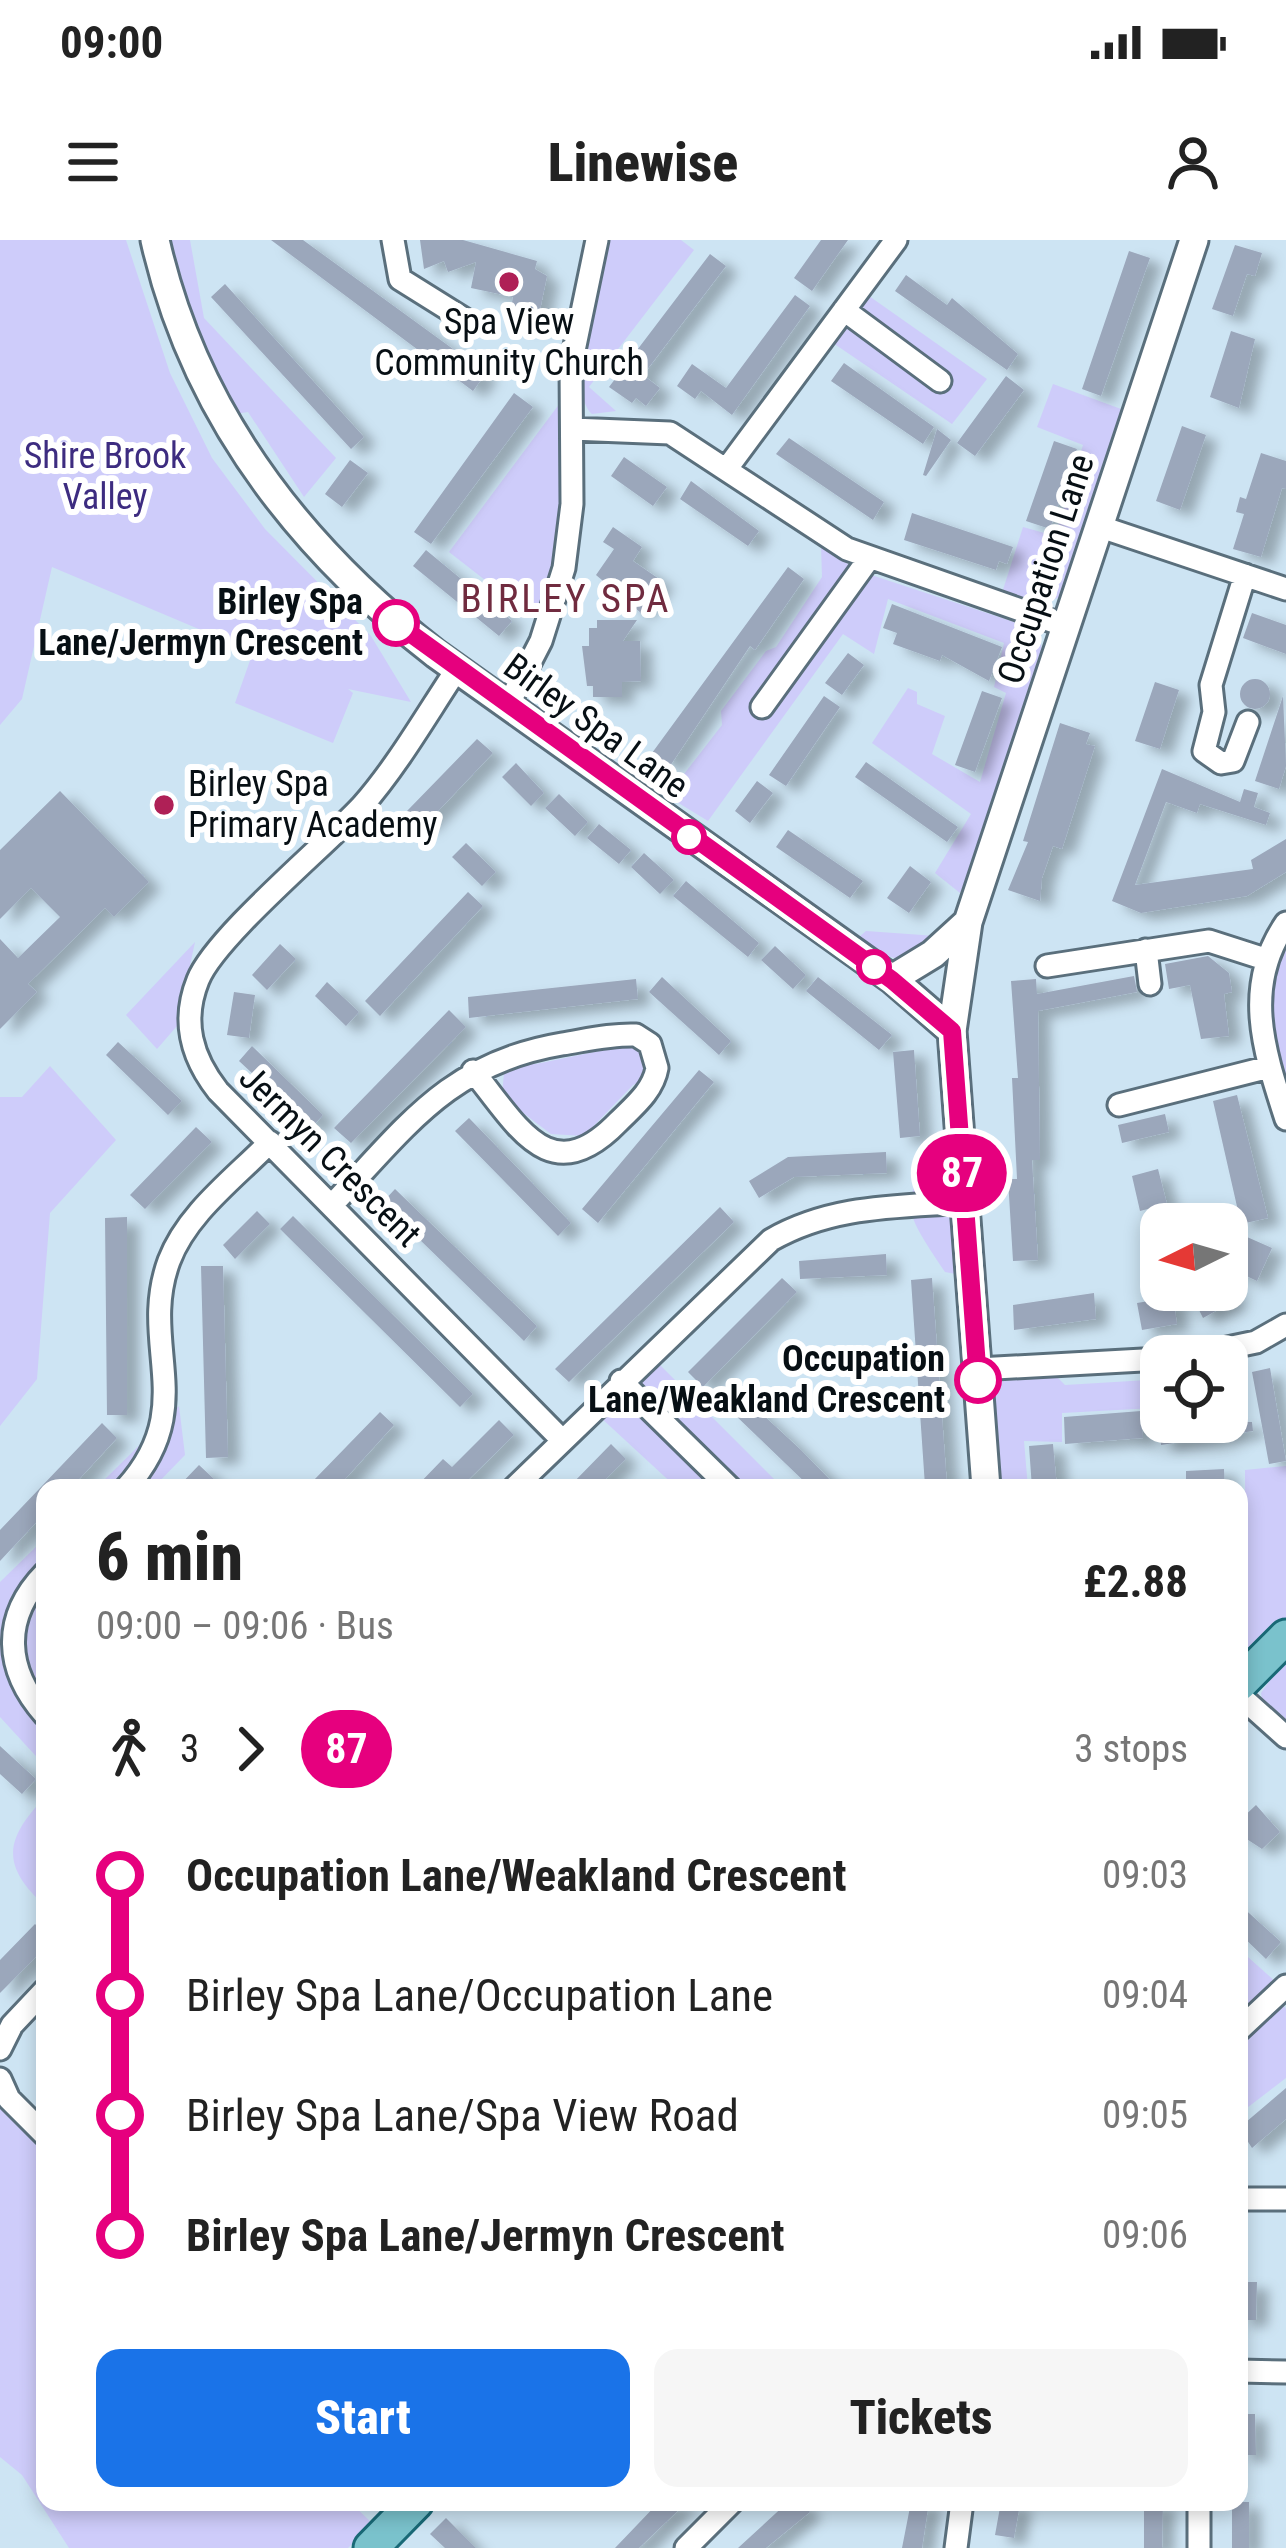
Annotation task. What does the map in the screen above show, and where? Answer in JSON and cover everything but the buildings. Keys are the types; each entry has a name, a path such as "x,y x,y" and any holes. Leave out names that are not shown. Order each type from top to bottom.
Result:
{"main road":[{"path":"1248,1675 1286,1637"},
{"path":"371,2548 407,2511"}],"street":[{"name":"Birley Spa Lane","path":"155,240 192,350 272,495 305,537 382,613 892,980 952,1031"},
{"path":"393,240 400,279 464,320"},
{"path":"507,707 541,641 564,568 572,504 571,365 597,240"},
{"path":"728,467 896,240"},
{"name":"Occupation Lane","path":"985,1479 952,1031 968,922 1194,240"},
{"path":"844,310 940,381"},
{"path":"572,429 670,433 868,560 1063,626"},
{"path":"1098,526 1286,589"},
{"path":"761,707 868,560"},
{"path":"1245,575 1210,685 1214,712 1204,751 1221,763 1233,761 1248,722"},
{"name":"Jermyn Crescent","path":"458,669 365,803 199,976 189,1020 200,1068 562,1440"},
{"path":"892,980 933,954 968,922"},
{"path":"1286,923 1265,959 1258,1011 1286,1119"},
{"path":"1047,966 1222,941 1265,959"},
{"path":"1146,950 1150,984"},
{"path":"332,1205 429,1104 473,1071 499,1057 622,1034 636,1035 650,1045 657,1068 650,1087 594,1147 564,1154 526,1134 473,1071"},
{"path":"1119,1105 1269,1067"},
{"path":"134,1479 147,1464 163,1429 167,1264 195,1217 270,1142"},
{"path":"523,1479 748,1257 795,1226 853,1209 965,1202"},
{"path":"1248,1344 1286,1324"},
{"path":"978,1370 1140,1360"},
{"path":"621,1381 721,1479"},
{"path":"36,1585 23,1601 11,1643 24,1692 36,1705"},
{"path":"1248,1703 1286,1738"},
{"path":"1248,2022 1286,1986"},
{"path":"0,2049 12,2025 36,2000"},
{"path":"0,2080 9,2099 36,2126"},
{"path":"1248,2199 1286,2199"},
{"path":"1248,2371 1286,2372"},
{"path":"686,2548 723,2511"},
{"path":"956,2548 961,2511"},
{"path":"1199,2511 1199,2548"}],"green space":[{"name":"Shire Brook Valley","path":"0,240 126,240 170,373 212,458 265,529 371,636 411,702 348,689 353,693 333,743 235,703 253,652 52,567 22,699 0,725"},
{"path":"167,240 190,240 204,318 336,458 304,497 248,412 235,414 209,365"},
{"path":"607,240 681,240 694,250 589,387 616,411 592,414 584,401 583,358"},
{"path":"869,296 987,379 952,424 833,343"},
{"path":"1053,384 1121,409 1062,596 1036,607 1001,596 1023,527 1055,536 1083,445 1037,427"},
{"path":"560,403 563,459 558,540 535,619 449,552"},
{"path":"821,546 845,559 850,568 1026,626 1040,636 1042,652 980,847 960,893 935,873 971,814 872,743 908,688 917,692 917,704 945,716 932,754 980,782 1006,693 994,687 1004,643 888,599 874,654 843,634 708,821 667,796 722,725 721,711 766,651 776,647 822,577"},
{"path":"866,931 936,936 914,953 897,958 858,938"},
{"path":"195,942 177,1026 157,1049 126,1015"},
{"path":"1286,945 1286,1085 1276,1049 1271,997"},
{"path":"628,1045 641,1051 647,1079 633,1085 584,1136 551,1134 502,1097 504,1072 514,1060 536,1064"},
{"path":"50,1066 116,1140 50,1213 37,1379 0,1426 0,1097 22,1097"},
{"path":"950,1138 961,1275 945,1272 920,1234 911,1208 917,1181 937,1140"},
{"path":"655,1360 774,1479 667,1479 599,1416"},
{"path":"1057,1377 1065,1385 1140,1380 1140,1409 1062,1413 1062,1442 1024,1441 1027,1479 997,1479 990,1380"},
{"path":"179,1406 185,1455 162,1479 105,1479"},
{"path":"1286,1466 1286,1619 1248,1656 1248,1479 1245,1470"},
{"path":"36,1547 36,1698 26,1710 36,1720 36,1756 0,1717 0,1582"},
{"path":"1286,1657 1286,1726 1263,1704 1261,1693"},
{"path":"36,1807 36,1897 20,1878 13,1852"},
{"path":"1248,1957 1277,1983 1248,2009"},
{"path":"1281,2002 1286,2009 1286,2078 1248,2107 1248,2037"},
{"path":"0,2103 36,2142 36,2497 22,2475 0,2457"},
{"path":"45,2511 359,2511 373,2524 348,2548 69,2548"}],"bus line":[{"name":"87","path":"396,623 659,817 892,980 952,1031 978,1380"}],"place":[{"name":"Spa View Community Church","path":"509,282"},
{"name":"Birley Spa Lane/Jermyn Crescent","path":"396,623"},
{"name":"Birley Spa Primary Academy","path":"164,805"},
{"name":"Occupation Lane/Weakland Crescent","path":"978,1380"}],"district":[{"name":"BIRLEY SPA","path":"566,599"}]}
